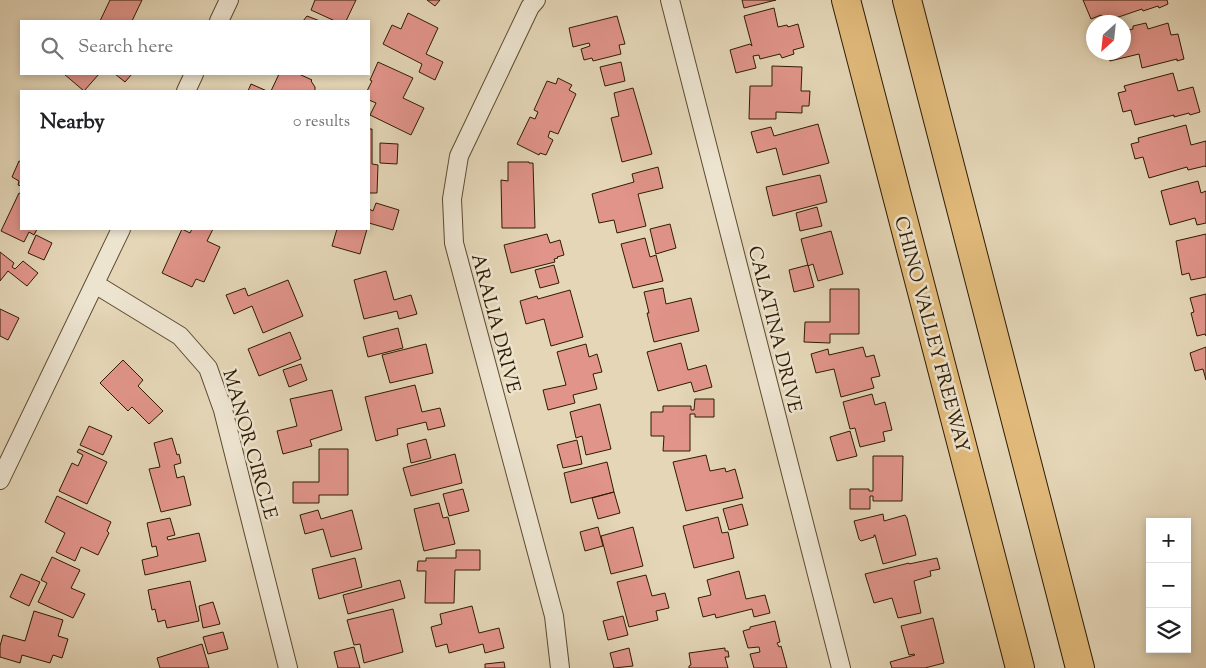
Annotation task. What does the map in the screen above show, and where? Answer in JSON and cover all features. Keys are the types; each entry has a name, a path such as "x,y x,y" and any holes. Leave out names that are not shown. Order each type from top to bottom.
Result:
{"highway":[{"name":"CHINO VALLEY FREEWAY","path":"846,0 1020,668"},
{"path":"908,0 1080,668"}],"street":[{"path":"219,20 229,0"},
{"name":"ARALIA DRIVE","path":"536,0 530,8 459,156 452,199 454,243 554,616 560,668"},
{"name":"CALATINA DRIVE","path":"670,0 841,668"},
{"path":"186,90 194,75"},
{"path":"0,480 121,230"},
{"name":"MANOR CIRCLE","path":"95,284 180,336 208,368 223,410 288,668"}],"building":[{"path":"110,0 142,0 132,20 100,20"},
{"path":"315,0 356,0 346,20 333,20 311,10"},
{"path":"427,0 440,0 435,6"},
{"path":"742,0 776,0 744,8"},
{"path":"1083,0 1167,0 1168,4 1159,8 1158,6 1143,11 1142,9 1124,15 1089,15"},
{"path":"774,8 778,27 798,24 804,47 793,50 794,54 782,58 780,54 760,59 759,55 753,56 756,68 736,73 730,50 750,44 752,46 744,16"},
{"path":"408,13 438,28 426,54 443,62 435,80 419,72 422,64 383,44 392,25 401,29"},
{"path":"307,16 317,20 304,20"},
{"path":"617,16 625,44 619,45 621,54 593,61 592,58 584,60 581,49 590,46 589,43 573,47 569,28"},
{"path":"1146,23 1148,29 1168,23 1171,35 1178,34 1184,59 1142,68 1139,54 1131,56 1131,29 1133,29 1133,26"},
{"path":"378,62 413,78 403,98 424,108 411,135 370,115 376,103 370,100 370,90 368,90 372,81 370,80"},
{"path":"621,62 625,81 605,86 600,67"},
{"path":"772,66 802,67 801,91 810,91 809,106 802,106 802,113 776,112 776,119 749,119 750,86 772,86"},
{"path":"1173,73 1178,91 1193,87 1200,112 1174,117 1174,115 1135,125 1131,110 1123,112 1118,93 1126,91 1124,86"},
{"path":"65,75 98,75 83,90"},
{"path":"116,75 131,75 125,82"},
{"path":"279,75 301,75 312,80 315,87 315,90 271,90"},
{"path":"558,78 572,85 569,90 576,94 558,134 550,131 548,137 553,140 546,155 540,153 539,155 517,144 530,117 535,119 538,112 534,110 547,81 556,84"},
{"path":"251,84 265,90 248,90"},
{"path":"633,88 652,154 622,162 611,118 619,116 614,93"},
{"path":"818,124 829,163 783,175 776,148 757,153 751,132 771,127 774,136"},
{"path":"1186,125 1191,145 1206,141 1206,167 1188,170 1187,167 1149,178 1143,157 1135,159 1131,144 1139,142 1138,138"},
{"path":"370,129 372,129 372,164 378,165 377,193 370,193"},
{"path":"380,143 398,144 397,164 380,163"},
{"path":"19,161 20,186 18,185 19,181 12,177"},
{"path":"508,162 533,163 535,228 502,228 501,180 508,181"},
{"path":"658,167 663,188 638,194 646,226 617,233 614,220 599,223 592,194 634,182 632,174"},
{"path":"820,175 827,202 773,216 766,187"},
{"path":"1198,181 1201,193 1206,191 1206,223 1197,225 1195,218 1170,225 1161,191"},
{"path":"19,193 20,230 36,230 34,235 29,232 24,242 1,231"},
{"path":"376,203 399,210 393,230 370,223 370,210 373,211"},
{"path":"817,207 822,226 800,231 796,213"},
{"path":"670,224 676,248 656,254 650,229"},
{"path":"182,230 190,233 192,230 212,230 207,241 220,247 204,282 196,279 192,287 162,273"},
{"path":"337,230 367,230 360,254 332,246"},
{"path":"831,231 843,274 818,281 813,264 808,266 801,239"},
{"path":"547,234 550,243 560,240 564,255 554,259 555,262 511,273 504,245"},
{"path":"1206,234 1206,277 1191,280 1189,273 1182,275 1176,241"},
{"path":"36,235 52,243 44,260 28,253"},
{"path":"645,238 650,257 656,255 663,281 633,288 621,244"},
{"path":"0,252 14,263 12,267 15,269 23,261 38,273 27,286 8,271 0,281"},
{"path":"554,265 559,283 540,288 535,270"},
{"path":"808,265 814,287 794,292 789,270"},
{"path":"386,271 394,300 411,295 417,314 399,319 397,311 364,319 354,280"},
{"path":"288,280 303,316 263,333 252,306 234,314 226,295 245,288 248,296"},
{"path":"663,288 666,304 691,298 699,331 654,342 644,292"},
{"path":"830,289 859,289 859,334 830,334 830,343 804,342 805,322 830,322"},
{"path":"570,290 583,337 551,346 544,319 526,324 520,301 537,296 538,299"},
{"path":"1206,294 1206,336 1205,334 1197,336 1191,313 1194,312 1190,298"},
{"path":"0,309 19,318 8,340 0,336"},
{"path":"398,328 403,348 368,357 363,337"},
{"path":"290,332 301,359 259,376 248,349"},
{"path":"681,343 688,370 706,365 712,387 694,392 691,382 658,391 647,352"},
{"path":"426,344 433,373 390,383 382,355"},
{"path":"586,344 589,357 597,354 602,372 593,374 597,389 573,395 575,403 548,410 543,390 566,385 557,352"},
{"path":"863,347 866,357 874,355 880,376 871,378 874,388 841,397 834,369 816,373 811,354 828,349 829,355"},
{"path":"1206,347 1206,380 1203,369 1195,371 1190,353"},
{"path":"123,360 143,380 138,386 163,411 149,424 132,407 128,411 100,383"},
{"path":"301,364 307,380 289,387 283,370"},
{"path":"415,385 422,412 440,408 445,426 428,430 426,422 397,429 398,435 376,441 365,397"},
{"path":"332,390 342,430 310,440 312,446 283,454 277,431 297,426 290,399"},
{"path":"872,394 875,405 885,402 892,430 883,432 885,441 860,447 855,428 850,429 843,402"},
{"path":"695,399 714,399 714,417 695,417 695,414 690,414 690,451 663,451 664,436 651,436 651,412 663,412 663,406 691,406 691,410 694,410"},
{"path":"600,404 611,449 586,455 582,436 576,438 570,412"},
{"path":"89,426 112,436 103,455 80,445"},
{"path":"850,431 857,456 837,461 830,437"},
{"path":"172,438 181,463 174,465 177,478 184,476 191,505 161,512 149,469 160,467 154,443"},
{"path":"426,439 431,458 411,463 407,444"},
{"path":"577,440 582,464 563,468 557,445"},
{"path":"79,449 107,462 87,504 59,491 72,463 78,466 83,455 77,452"},
{"path":"319,449 348,449 348,495 319,495 319,503 293,503 293,482 319,482"},
{"path":"455,454 462,483 411,496 403,468"},
{"path":"706,455 710,471 725,468 726,472 735,469 743,498 686,511 673,462"},
{"path":"873,456 903,456 902,501 873,501 873,496 870,496 870,509 850,509 850,489 869,489 869,491 873,491"},
{"path":"607,462 614,492 571,503 564,473"},
{"path":"463,489 469,511 449,516 443,494"},
{"path":"614,492 620,513 598,519 592,498"},
{"path":"57,496 111,522 107,531 109,533 98,555 81,547 75,561 56,552 65,533 45,522"},
{"path":"439,503 443,518 448,517 455,544 424,551 414,509"},
{"path":"742,504 748,525 729,530 723,509"},
{"path":"318,510 321,519 352,510 362,549 331,557 323,529 305,534 300,515"},
{"path":"883,514 884,521 905,515 916,555 883,564 875,535 861,541 859,539 854,521"},
{"path":"718,517 722,533 728,532 734,558 694,568 683,526"},
{"path":"170,518 175,535 167,537 168,540 199,533 206,561 145,575 142,560 158,556 156,546 152,547 147,523"},
{"path":"598,527 603,546 585,551 580,532"},
{"path":"633,527 643,566 611,574 601,536"},
{"path":"456,550 480,550 480,570 455,570 454,603 425,603 426,571 417,571 418,561 426,561 426,558 456,558"},
{"path":"52,557 80,570 71,588 85,594 73,618 38,602 47,583 41,580"},
{"path":"355,558 362,587 319,599 312,569"},
{"path":"937,558 940,569 930,571 931,576 914,581 921,613 898,618 892,598 874,603 865,574"},
{"path":"739,571 746,599 765,595 770,613 754,617 752,609 716,618 715,614 703,617 698,598 711,595 707,580"},
{"path":"21,574 40,582 29,606 10,597"},
{"path":"646,575 652,596 665,593 669,608 656,611 658,620 629,627 617,582"},
{"path":"400,580 405,598 348,614 343,595"},
{"path":"190,581 199,621 167,628 165,620 158,622 155,609 152,610 148,590"},
{"path":"213,602 220,624 203,628 199,606"},
{"path":"472,606 479,633 499,628 504,648 485,653 483,644 449,653 447,644 436,647 431,627 442,624 440,614"},
{"path":"393,609 403,652 364,663 360,644 354,645 347,620"},
{"path":"34,611 63,620 58,636 68,639 62,658 53,655 50,663 22,655 20,663 0,657 3,635 25,641"},
{"path":"623,616 628,635 608,640 603,621"},
{"path":"933,618 944,663 925,668 892,668 890,662 915,655 909,655 901,626"},
{"path":"775,621 780,642 777,643 779,647 781,646 787,668 754,668 750,654 760,652 759,647 748,648 743,631 750,629 750,627"},
{"path":"223,632 228,649 208,654 203,637"},
{"path":"202,644 209,668 160,668 157,658"},
{"path":"354,647 360,668 338,668 334,652"},
{"path":"629,648 633,666 614,668 610,653"},
{"path":"725,648 725,651 728,651 729,657 725,657 728,668 689,668 691,665 689,653"},
{"path":"504,662 505,668 485,668 485,664"}]}
